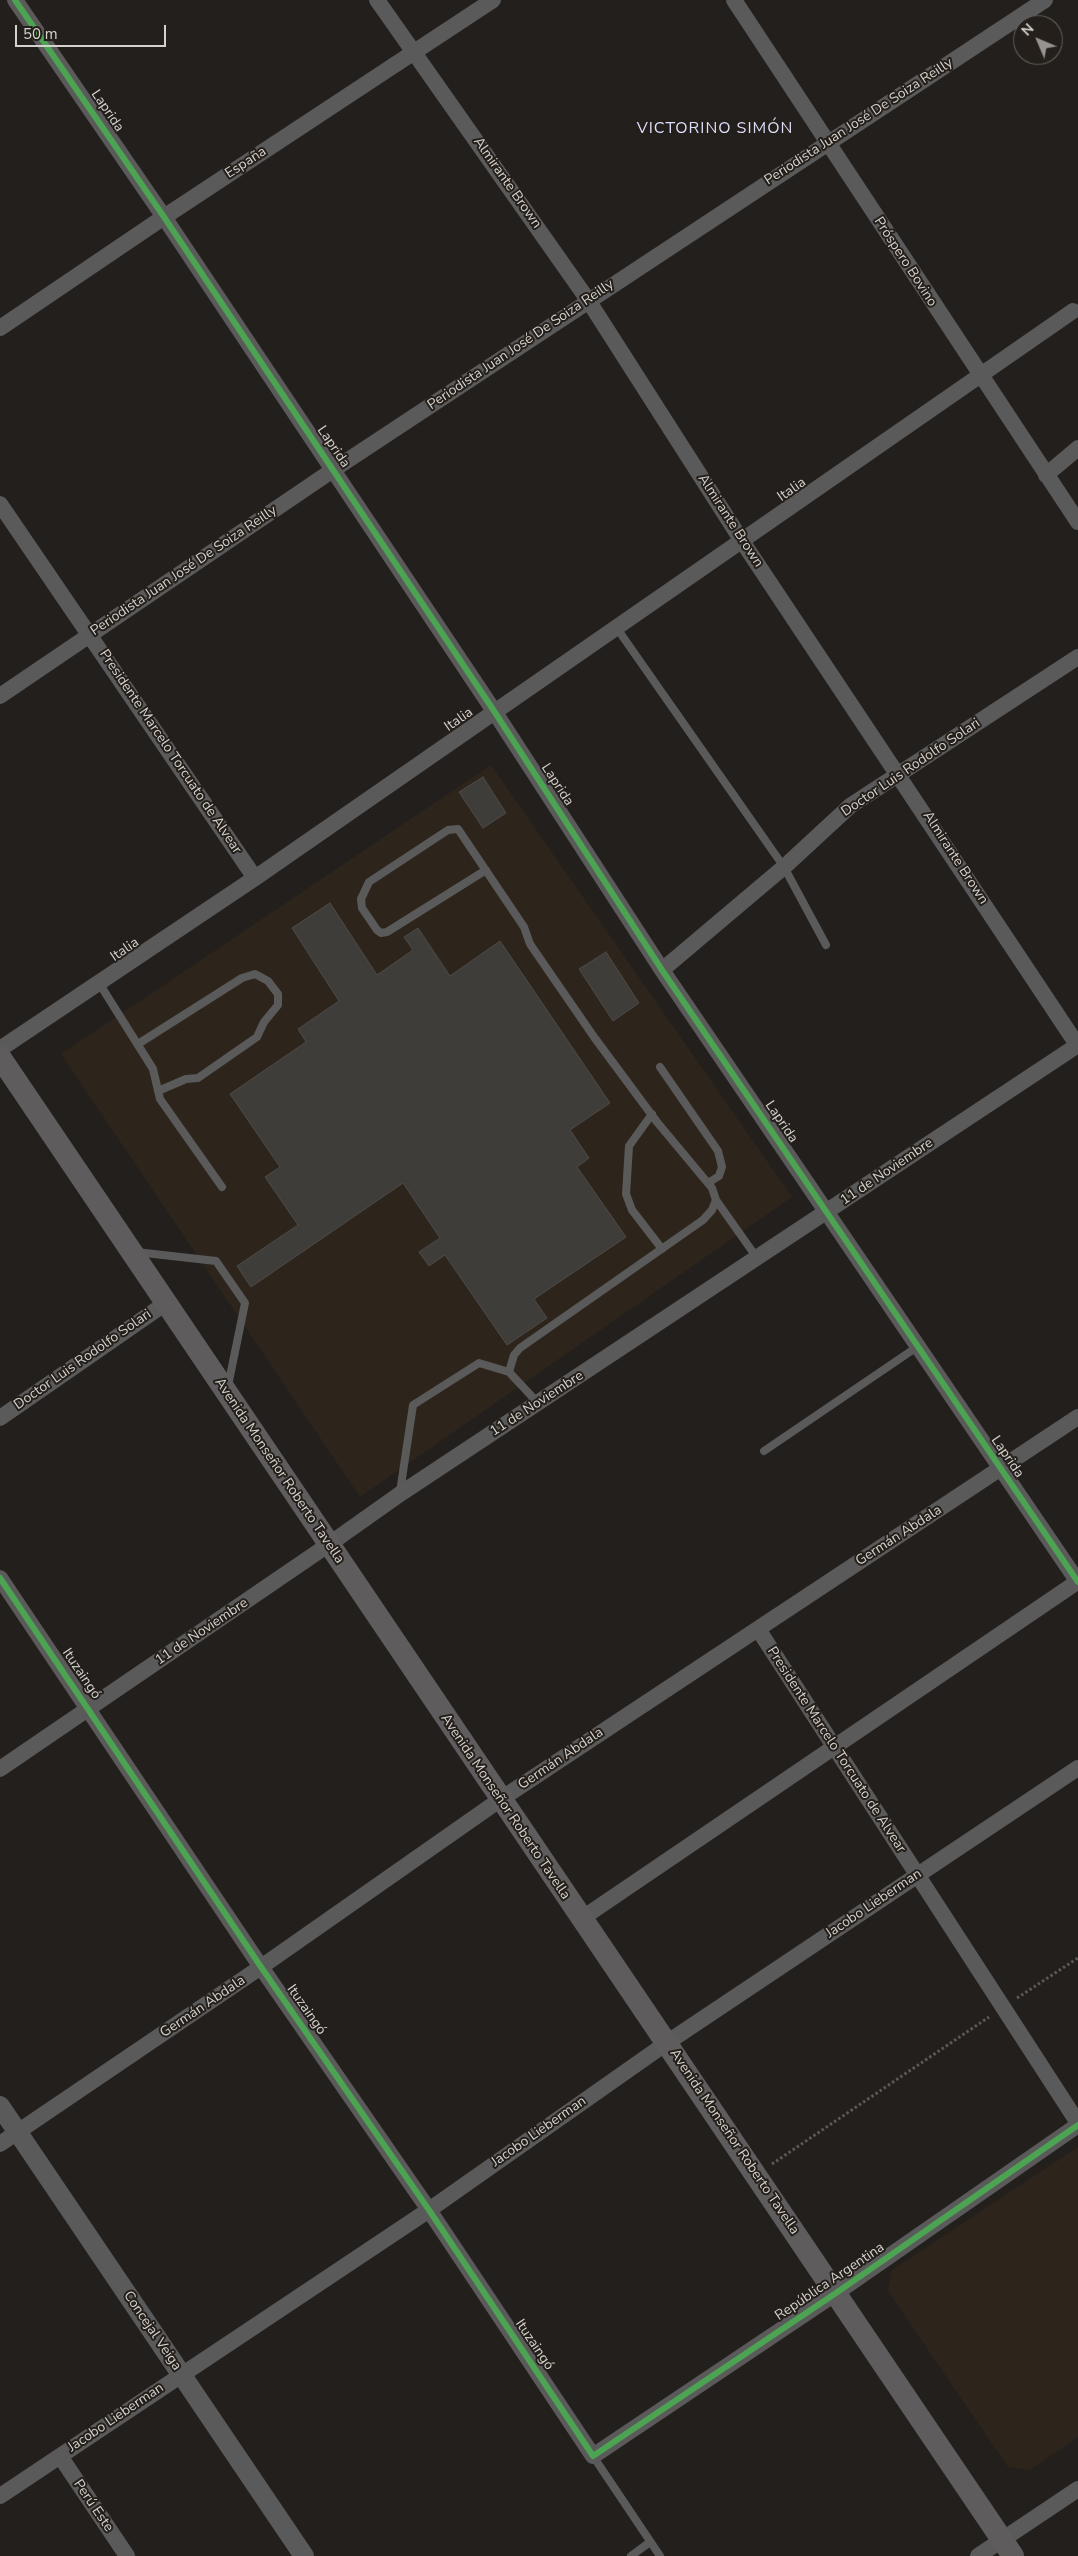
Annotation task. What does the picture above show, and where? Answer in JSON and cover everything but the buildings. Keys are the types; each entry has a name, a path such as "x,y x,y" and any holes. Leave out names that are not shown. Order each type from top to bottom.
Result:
{"main road":[{"name":"Avenida Monseñor Roberto Tavella","path":"0,1057 500,1800 668,2042 755,2175 1007,2548"}],"street":[{"name":"Laprida","path":"15,0 164,217 494,711 662,970 1078,1582"},
{"name":"Almirante Brown","path":"377,0 588,300 742,541 899,773 1078,1045"},
{"name":"España","path":"0,328 164,217 493,0"},
{"name":"Próspero Bovino","path":"734,0 1078,522"},
{"name":"Periodista Juan José De Soiza Reilly","path":"0,696 588,300 1045,0"},
{"name":"Italia","path":"0,1049 255,878 1073,311"},
{"path":"1046,475 1078,448"},
{"name":"Presidente Marcelo Torcuato de Alvear","path":"0,504 91,634 255,878"},
{"name":"Doctor Luis Rodolfo Solari","path":"662,970 784,867 850,806 1078,657"},
{"name":"11 de Noviembre","path":"0,1769 328,1546 400,1494 1078,1045"},
{"name":"Doctor Luis Rodolfo Solari","path":"0,1418 166,1303"},
{"name":"Germán Abdala","path":"0,2144 261,1968 500,1800 1078,1417"},
{"name":"Ituzaingó","path":"0,1578 89,1708 261,1968 429,2210 593,2456"},
{"path":"581,1919 1078,1582"},
{"name":"Presidente Marcelo Torcuato de Alvear","path":"758,1629 1078,2124"},
{"name":"Jacobo Lieberman","path":"0,2496 429,2210 668,2042 1078,1768"},
{"name":"Concejal Veiga","path":"0,2106 304,2556"},
{"name":"República Argentina","path":"593,2456 836,2293 1078,2124"},
{"name":"Perú Este","path":"60,2456 127,2556"},
{"path":"978,2556 1007,2548 1078,2488"}],"lane":[{"path":"616,628 784,867 826,945"},
{"path":"486,870 381,934 376,930 362,908 361,899 369,882 448,830 458,829 486,870 524,927 530,944 652,1114 708,1183 716,1200 757,1258"},
{"path":"138,1044 242,978 255,974 268,981 278,994 278,1005 264,1022 257,1036 198,1078 186,1079 158,1091"},
{"path":"98,983 153,1069 160,1099 222,1187"},
{"path":"660,1067 718,1151 722,1167 719,1176 708,1183"},
{"path":"652,1114 629,1146 626,1194 632,1210 662,1249"},
{"path":"509,1372 514,1355 520,1348 703,1220 712,1210 716,1200"},
{"path":"132,1252 216,1261 231,1282 245,1303 226,1392"},
{"path":"764,1451 917,1347"},
{"path":"400,1494 413,1405 479,1363 509,1372 538,1403"},
{"path":"593,2456 660,2556"},
{"path":"631,2556 650,2542"}],"path":[{"path":"755,2175 1078,1958"}],"shaded area":[{"path":"491,765 792,1197 360,1497 61,1054"},
{"path":"1078,2147 1078,2437 1030,2470 1008,2467 888,2291 892,2270"}],"cycle path":[{"path":"15,0 164,217 494,711 662,970 1078,1582"},
{"path":"0,1578 261,1967 429,2210 593,2456 836,2293 1078,2125"}],"district":[{"name":"VICTORINO SIMÓN","path":"715,129"}]}
